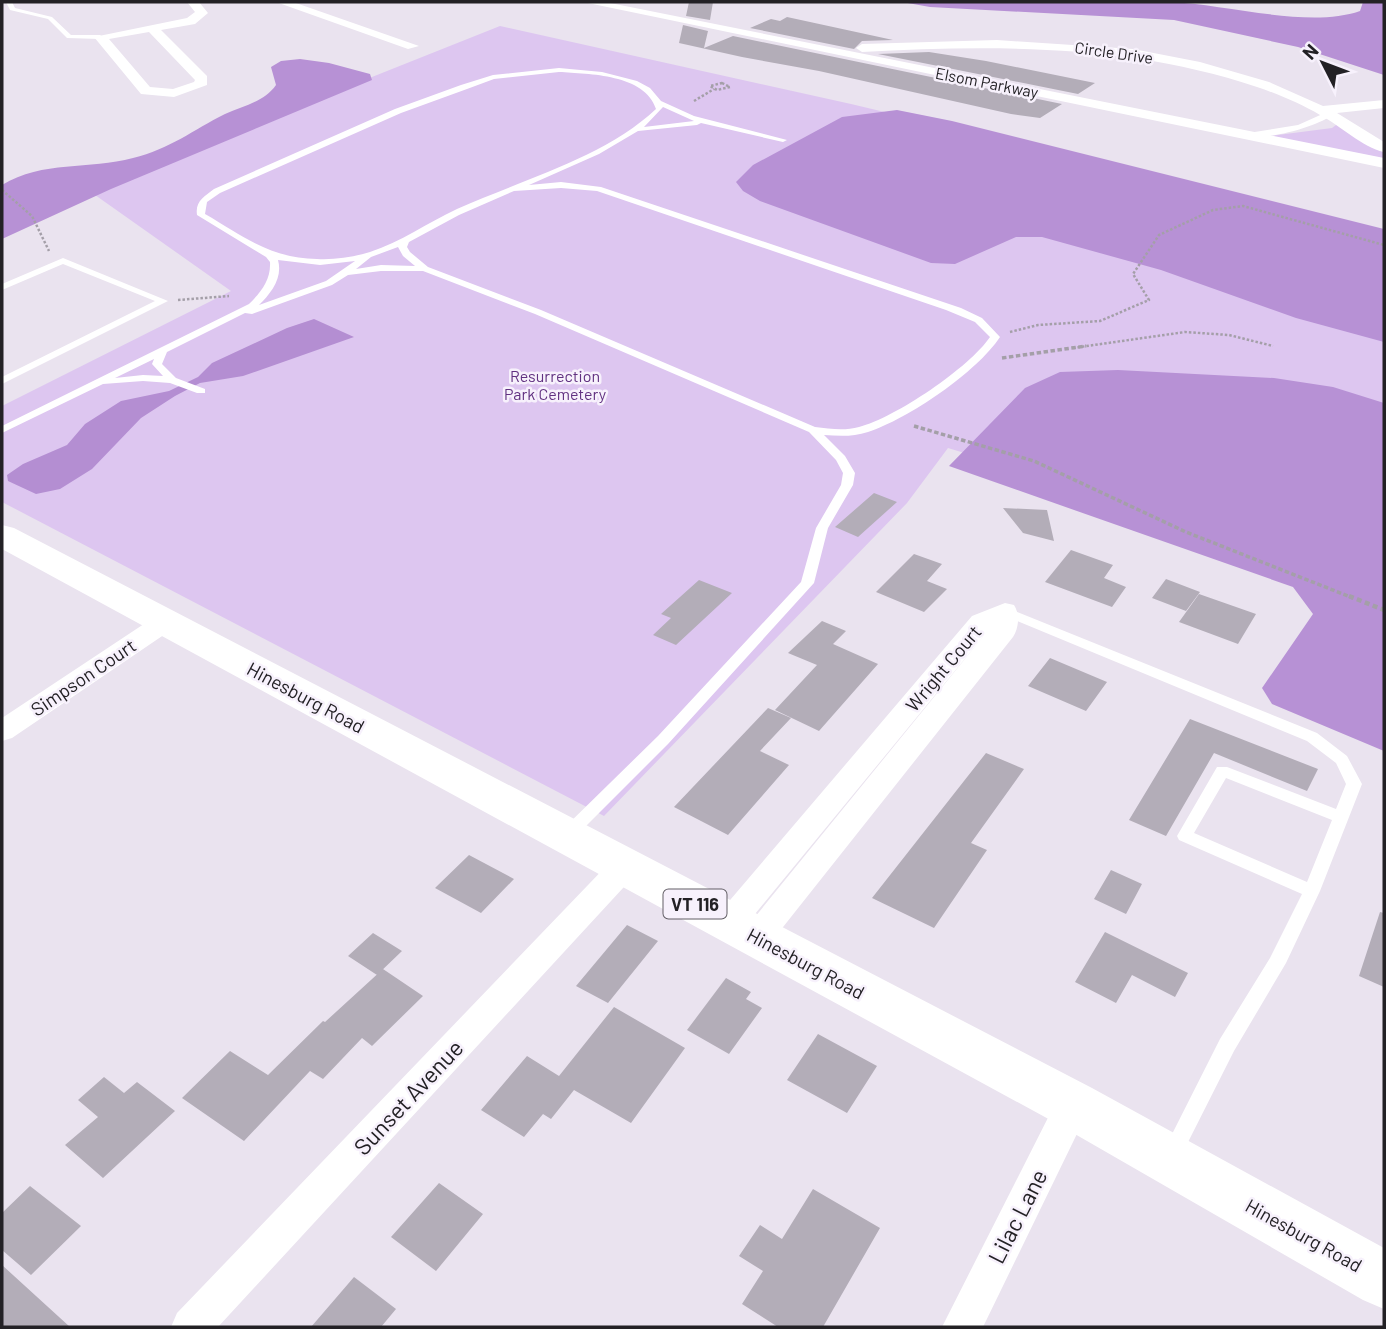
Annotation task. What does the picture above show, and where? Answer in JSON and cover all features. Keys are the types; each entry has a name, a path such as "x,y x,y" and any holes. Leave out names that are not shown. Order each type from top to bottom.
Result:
{"main road":[{"name":"Hinesburg Road","path":"2,536 1073,1105 1384,1280"}],"street":[{"path":"100,37 153,29 197,18 202,10 193,2"},
{"path":"282,2 414,46"},
{"path":"596,3 622,2"},
{"name":"Elsom Parkway","path":"596,3 1384,163"},
{"path":"100,37 146,91 174,93 200,85 202,79 153,29"},
{"name":"Circle Drive","path":"825,50 1000,42 1098,48 1162,58 1222,73 1326,112 1384,148"},
{"path":"1326,112 1384,104"},
{"name":"Wright Court","path":"743,930 1004,631 1005,611"},
{"name":"Simpson Court","path":"2,731 165,622"},
{"name":"Sunset Avenue","path":"191,1327 624,867"},
{"name":"Lilac Lane","path":"962,1327 1073,1105"}],"lane":[{"path":"9,2 12,9 53,20 69,37 100,37"},
{"path":"660,103 654,117 634,131 584,157 509,189 371,255 338,261 296,261 270,255 206,220 200,208 204,201 237,181 398,111 493,77 559,70 612,76 637,84 655,95 660,103 691,118 783,140"},
{"path":"1246,134 1313,124 1326,112"},
{"path":"634,131 684,123 716,124"},
{"path":"584,157 578,164 580,174 598,189"},
{"path":"405,240 402,247 406,254 425,269 538,312 813,430 842,433 863,430 890,419 974,361 992,346 995,337 989,328 973,317 942,305 598,189 561,185 509,189"},
{"path":"232,317 265,293 276,270 270,255"},
{"path":"2,430 232,317 292,299 346,274 371,255"},
{"path":"2,287 62,261 163,301"},
{"path":"338,261 381,268 425,269"},
{"path":"346,274 381,268"},
{"path":"2,381 163,301"},
{"path":"163,349 157,363 174,380"},
{"path":"81,390 120,380 174,380 201,391"},
{"path":"566,836 663,740 807,583 822,528 847,485 849,474 841,458 813,430"},
{"path":"1005,611 1312,737 1342,760 1354,784 1312,891 1277,963 1227,1045 1170,1159"},
{"path":"1312,891 1185,836 1222,771 1341,817"}],"path":[{"path":"722,83 730,88 715,89 710,86 722,83"},
{"path":"2,190 32,216 45,247 62,261"},
{"path":"995,337 1038,324 1100,321 1149,300 1133,274 1159,235 1213,210 1243,206 1384,245"},
{"path":"163,301 265,293"},
{"path":"974,361 1185,332 1229,335 1273,346"},
{"path":"890,419 1034,461 1186,533 1384,610"}],"green space":[{"name":"Resurrection Park Cemetery","path":"500,26 851,104 1384,231 1384,581 948,448 907,503 604,816 2,502 2,406 231,291 88,190"},
{"path":"1340,122 1384,153 1384,161 1263,137 1332,128"}],"shaded area":[{"path":"902,2 1170,2 1292,17 1317,17 1360,11 1363,2 1384,2 1384,75 1298,47 1174,20 930,7"},
{"path":"300,59 329,63 370,74 372,80 111,189 2,239 2,185 34,172 116,162 158,150 225,114 259,100 276,85 271,67 281,61"},
{"path":"897,110 952,121 1384,229 1384,342 1296,318 1161,270 1042,237 1016,237 955,264 931,263 760,201 743,191 736,182 753,165 842,117"},
{"path":"314,319 354,337 243,376 200,383 141,418 92,469 60,489 36,494 8,481 7,475 23,464 67,445 85,424 121,401 169,391 198,377 212,363 287,328"},
{"path":"1118,370 1274,378 1333,387 1384,403 1384,751 1272,704 1262,688 1313,614 1293,587 949,466 1025,388 1060,372"}],"building":[{"path":"689,2 713,2 710,20 686,16"},
{"path":"787,17 893,40 862,41 854,49 750,28 771,19 780,21"},
{"path":"683,25 708,31 704,48 733,36 1062,104 1040,118 1011,114 679,43"},
{"path":"929,52 1095,83 1078,94 878,54"},
{"path":"874,493 897,502 858,537 835,527"},
{"path":"1003,508 1047,510 1054,541 1023,533"},
{"path":"1071,550 1113,565 1104,578 1126,587 1112,607 1045,582"},
{"path":"914,554 942,564 927,581 947,589 924,612 876,592"},
{"path":"1166,579 1200,592 1186,611 1152,598"},
{"path":"699,580 732,593 676,645 653,635 671,618 661,614"},
{"path":"1199,594 1256,614 1238,644 1179,622"},
{"path":"822,621 846,631 833,644 878,664 819,731 775,710 817,665 788,653"},
{"path":"1050,658 1107,682 1086,711 1028,686"},
{"path":"768,708 791,718 760,751 789,765 728,835 674,807"},
{"path":"1190,719 1318,769 1307,791 1214,753 1166,836 1129,820"},
{"path":"986,753 1024,769 971,843 987,850 934,928 872,898"},
{"path":"469,855 514,879 481,913 435,888"},
{"path":"1111,870 1142,884 1126,914 1094,899"},
{"path":"1380,912 1384,913 1384,987 1359,976"},
{"path":"627,925 658,941 608,1003 576,986"},
{"path":"1105,932 1188,973 1175,997 1132,975 1116,1003 1075,982"},
{"path":"373,933 402,951 377,975 348,956"},
{"path":"383,969 423,996 372,1046 362,1038 323,1079 310,1071 244,1141 182,1098 230,1051 268,1075 323,1021"},
{"path":"726,978 751,992 746,999 762,1008 729,1054 687,1030"},
{"path":"614,1007 685,1048 631,1123 574,1090 551,1119 543,1114 524,1137 481,1110 527,1056 559,1076"},
{"path":"818,1034 877,1066 847,1113 787,1080"},
{"path":"104,1077 124,1093 137,1082 175,1111 103,1178 65,1145 98,1117 78,1100"},
{"path":"439,1183 483,1214 436,1271 391,1237"},
{"path":"30,1186 81,1226 31,1275 2,1250 2,1213"},
{"path":"813,1189 880,1228 823,1327 778,1327 742,1304 763,1271 739,1256 760,1225 782,1239"},
{"path":"2,1265 70,1327 2,1327"},
{"path":"354,1277 396,1309 381,1327 311,1327"}]}
